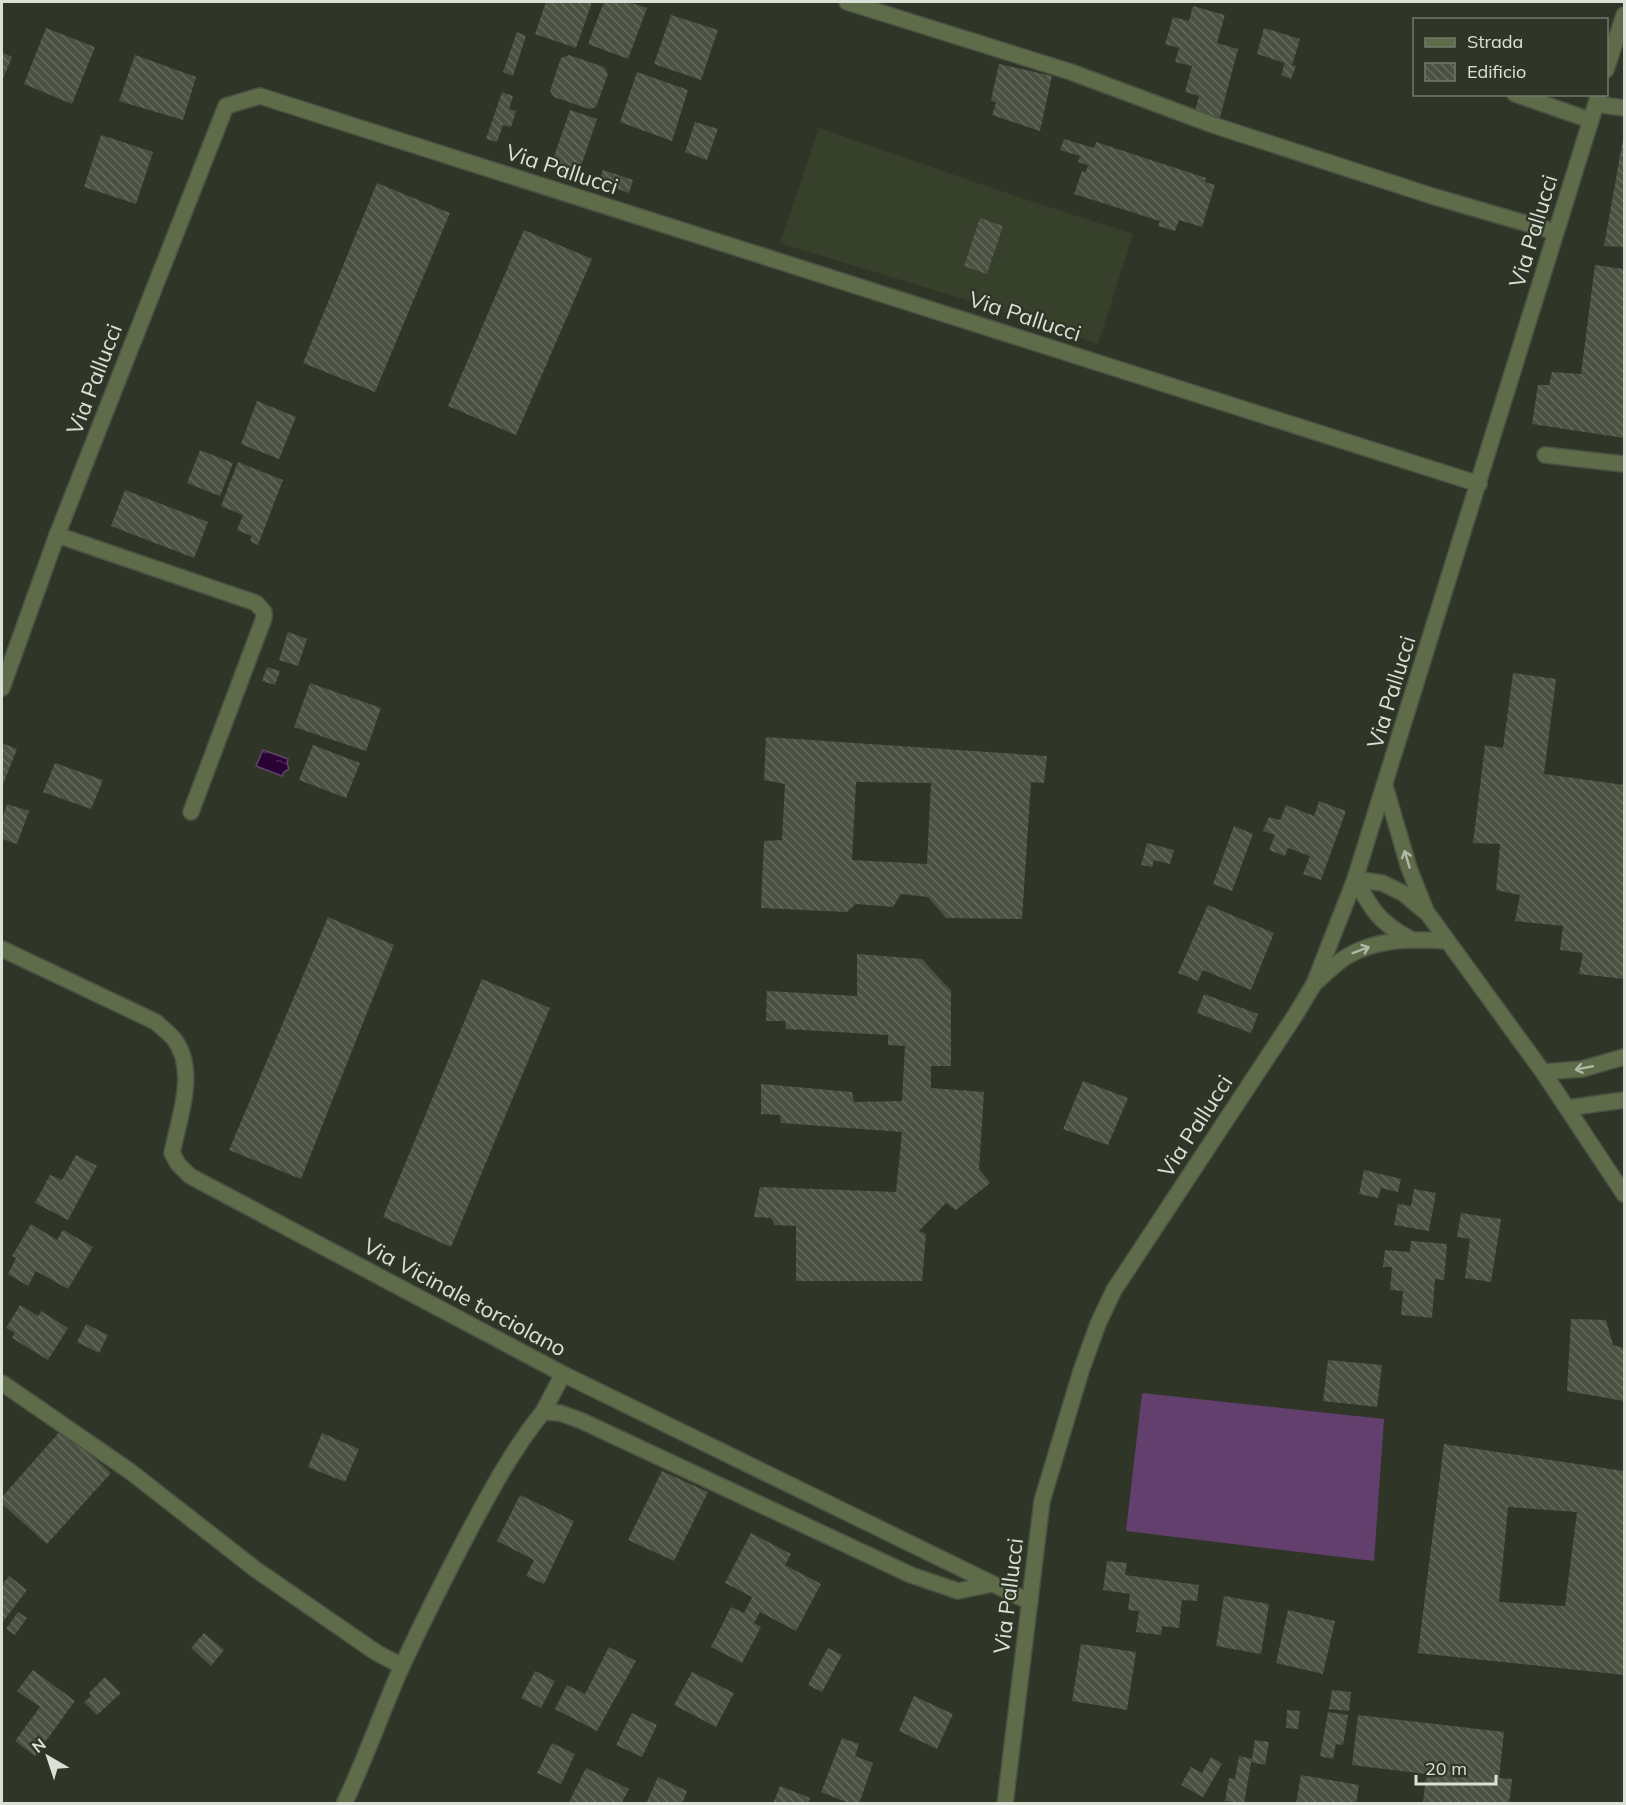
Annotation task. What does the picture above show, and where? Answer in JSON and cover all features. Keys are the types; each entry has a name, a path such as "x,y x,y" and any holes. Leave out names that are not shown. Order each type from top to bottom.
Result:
{"street":[{"path":"847,2 1071,72 1213,125 1432,196 1556,232"},
{"path":"1608,64 1624,15"},
{"name":"Via Pallucci","path":"2,688 57,535 226,106 260,96 1479,484"},
{"path":"1521,96 1590,120"},
{"path":"1597,99 1624,108"},
{"name":"Via Pallucci","path":"1005,1803 1042,1501 1098,1324 1114,1290 1314,984 1355,879 1385,786 1597,99"},
{"path":"1545,454 1624,464"},
{"path":"57,535 256,603 264,612 264,618 191,812"},
{"path":"1385,786 1409,868 1428,914 1543,1072 1624,1194"},
{"path":"1355,879 1382,883 1403,893 1428,914"},
{"path":"1355,879 1368,904 1382,921 1391,929 1409,938"},
{"path":"1314,984 1347,956 1374,945 1409,938 1447,941"},
{"name":"Via Vicinale torciolano","path":"2,950 156,1022 174,1039 184,1058 187,1081 172,1153 178,1164 190,1176 563,1374 1030,1602"},
{"path":"1543,1072 1582,1069 1624,1057"},
{"path":"1567,1108 1624,1100"},
{"path":"344,1803 364,1762 402,1666 489,1493 528,1431 543,1412 563,1374"},
{"path":"2,1383 131,1472 255,1569 377,1653 402,1666"},
{"path":"543,1412 560,1413 582,1421 911,1575 958,1591 992,1584"}],"shaded area":[{"path":"819,128 1133,234 1098,344 986,306 780,243"},
{"path":"1142,1393 1384,1419 1374,1561 1126,1531"}],"water":[{"path":"263,750 288,759 289,769 282,776 256,766"}],"building":[{"path":"546,2 592,2 576,48 535,34"},
{"path":"604,2 628,2 647,8 628,59 588,44"},
{"path":"1193,6 1225,15 1217,43 1238,49 1219,121 1194,115 1199,96 1185,92 1192,66 1175,62 1179,48 1165,44 1173,17 1189,21"},
{"path":"671,15 718,30 701,80 654,64"},
{"path":"46,28 95,47 72,104 24,84"},
{"path":"1264,28 1300,39 1292,65 1296,66 1291,79 1281,75 1285,63 1257,54"},
{"path":"517,32 526,36 513,76 503,72"},
{"path":"2,52 12,57 2,81"},
{"path":"135,55 196,77 183,120 119,101"},
{"path":"569,55 604,67 608,74 596,107 589,109 554,97 550,91 561,58"},
{"path":"999,64 1052,76 1040,131 992,115 996,103 991,100"},
{"path":"637,72 688,90 672,141 620,122"},
{"path":"502,92 513,96 509,109 516,111 511,127 503,125 497,142 486,139"},
{"path":"570,110 597,119 577,178 550,168"},
{"path":"695,122 718,129 707,160 685,152"},
{"path":"101,135 153,152 136,204 84,187"},
{"path":"1064,139 1094,148 1096,142 1206,178 1205,182 1215,185 1202,227 1179,220 1175,231 1158,226 1160,221 1074,194 1082,171 1086,172 1088,165 1078,162 1080,156 1060,150"},
{"path":"1623,139 1624,247 1604,246"},
{"path":"603,170 633,180 629,193 599,182"},
{"path":"377,183 450,213 375,392 303,363"},
{"path":"980,218 1003,226 987,274 964,266"},
{"path":"524,230 592,259 516,435 448,406"},
{"path":"1595,265 1624,269 1624,438 1532,424 1538,385 1549,385 1552,372 1581,374"},
{"path":"257,401 296,417 279,459 241,444"},
{"path":"200,450 233,463 220,496 187,483"},
{"path":"238,462 283,480 258,545 250,541 252,536 237,530 243,515 221,506"},
{"path":"125,490 208,522 194,558 111,526"},
{"path":"288,632 307,639 298,666 279,660"},
{"path":"267,667 280,671 275,685 262,681"},
{"path":"1513,673 1556,679 1544,774 1624,785 1624,979 1579,974 1583,953 1560,950 1563,926 1515,921 1520,895 1496,890 1500,844 1473,843 1485,745 1503,748"},
{"path":"310,683 381,708 366,751 294,727"},
{"path":"766,737 1047,756 1044,783 1031,782 1022,919 946,918 928,897 901,894 893,907 856,904 847,912 761,908 764,841 782,840 785,784 764,780","holes":["856,782 931,783 927,864 852,860"]},
{"path":"2,743 17,749 2,787"},
{"path":"313,745 360,763 346,798 299,780"},
{"path":"55,763 103,780 91,809 43,792"},
{"path":"1319,801 1346,811 1321,880 1303,874 1310,856 1288,848 1285,856 1269,850 1275,835 1263,831 1269,817 1280,820 1286,805 1314,816"},
{"path":"7,804 29,811 17,844 2,839 2,819"},
{"path":"1234,826 1253,834 1232,891 1213,884"},
{"path":"1147,843 1174,850 1170,864 1154,860 1152,867 1141,865"},
{"path":"1208,905 1274,933 1251,990 1203,970 1198,981 1178,973"},
{"path":"328,917 394,945 301,1179 229,1150"},
{"path":"857,954 922,959 951,991 951,1066 931,1066 931,1088 984,1092 979,1169 990,1183 956,1210 946,1203 919,1231 926,1234 922,1281 796,1281 796,1226 775,1225 771,1218 754,1217 760,1187 896,1192 902,1132 781,1123 780,1115 761,1114 761,1084 852,1092 854,1102 902,1101 905,1046 888,1045 888,1035 786,1029 785,1021 766,1021 767,991 857,996"},
{"path":"482,979 550,1008 451,1247 383,1217"},
{"path":"1204,994 1258,1014 1251,1033 1197,1013"},
{"path":"1083,1081 1128,1098 1108,1145 1063,1129"},
{"path":"76,1155 97,1166 68,1220 35,1203 50,1175 62,1180"},
{"path":"1364,1170 1401,1179 1398,1192 1381,1188 1378,1198 1359,1194"},
{"path":"1414,1189 1436,1193 1429,1231 1394,1225 1398,1204 1411,1206"},
{"path":"1461,1213 1501,1219 1491,1282 1465,1278 1470,1239 1457,1237"},
{"path":"31,1224 57,1240 63,1230 93,1247 68,1289 36,1271 28,1286 8,1274 16,1258 12,1256"},
{"path":"1411,1241 1447,1244 1444,1280 1435,1279 1432,1318 1401,1315 1403,1291 1390,1290 1392,1267 1383,1267 1385,1250 1410,1252"},
{"path":"20,1305 38,1316 41,1311 68,1328 48,1360 12,1338 15,1333 6,1328"},
{"path":"1571,1319 1606,1320 1613,1345 1624,1348 1624,1401 1567,1391"},
{"path":"86,1324 108,1335 99,1353 77,1342"},
{"path":"1328,1360 1382,1365 1377,1407 1323,1401"},
{"path":"62,1429 111,1473 47,1544 2,1504 2,1497"},
{"path":"322,1433 359,1449 345,1482 308,1467"},
{"path":"1444,1444 1624,1471 1624,1675 1418,1653","holes":["1508,1507 1577,1512 1565,1606 1499,1602"]},
{"path":"662,1471 708,1492 674,1561 628,1540"},
{"path":"520,1495 574,1521 544,1584 526,1576 534,1560 497,1541"},
{"path":"751,1533 791,1554 785,1565 821,1584 796,1631 760,1612 754,1623 761,1627 742,1663 711,1647 731,1607 744,1613 752,1597 725,1583"},
{"path":"1107,1561 1127,1563 1125,1575 1199,1585 1197,1601 1182,1600 1179,1628 1162,1626 1161,1635 1136,1632 1139,1611 1128,1610 1130,1594 1103,1590"},
{"path":"9,1576 27,1590 2,1623 2,1585"},
{"path":"1224,1596 1269,1604 1261,1654 1216,1646"},
{"path":"1288,1610 1335,1621 1323,1674 1276,1663"},
{"path":"18,1612 27,1618 15,1635 6,1629"},
{"path":"204,1633 224,1650 211,1666 191,1648"},
{"path":"1081,1644 1136,1652 1127,1710 1072,1701"},
{"path":"609,1647 636,1661 597,1731 555,1709 567,1685 585,1694"},
{"path":"828,1648 842,1655 822,1692 808,1685"},
{"path":"33,1670 75,1701 35,1756 15,1741 40,1707 17,1691"},
{"path":"535,1671 555,1681 541,1708 521,1698"},
{"path":"692,1672 734,1693 716,1727 674,1705"},
{"path":"105,1677 121,1693 97,1715 84,1702 91,1696 89,1693"},
{"path":"1332,1690 1351,1692 1349,1711 1329,1709"},
{"path":"914,1696 953,1714 937,1749 899,1731"},
{"path":"1287,1710 1300,1711 1298,1729 1286,1728"},
{"path":"1328,1712 1348,1715 1343,1745 1336,1744 1333,1759 1320,1756"},
{"path":"632,1713 657,1725 642,1757 616,1745"},
{"path":"1358,1715 1504,1732 1499,1778 1512,1779 1509,1804 1469,1802 1469,1804 1423,1804 1426,1774 1352,1765"},
{"path":"842,1738 859,1744 855,1756 873,1763 859,1804 851,1804 821,1792"},
{"path":"1255,1740 1269,1742 1265,1765 1251,1762 1244,1804 1225,1801 1229,1778 1235,1779 1239,1756 1252,1759"},
{"path":"552,1743 575,1754 561,1784 537,1773"},
{"path":"1211,1757 1222,1764 1203,1797 1181,1785 1191,1767 1202,1773"},
{"path":"586,1768 629,1789 621,1804 568,1804"},
{"path":"1301,1775 1359,1785 1356,1804 1296,1804"},
{"path":"658,1777 687,1791 682,1804 646,1804"},
{"path":"780,1786 810,1798 808,1804 773,1804"}]}
